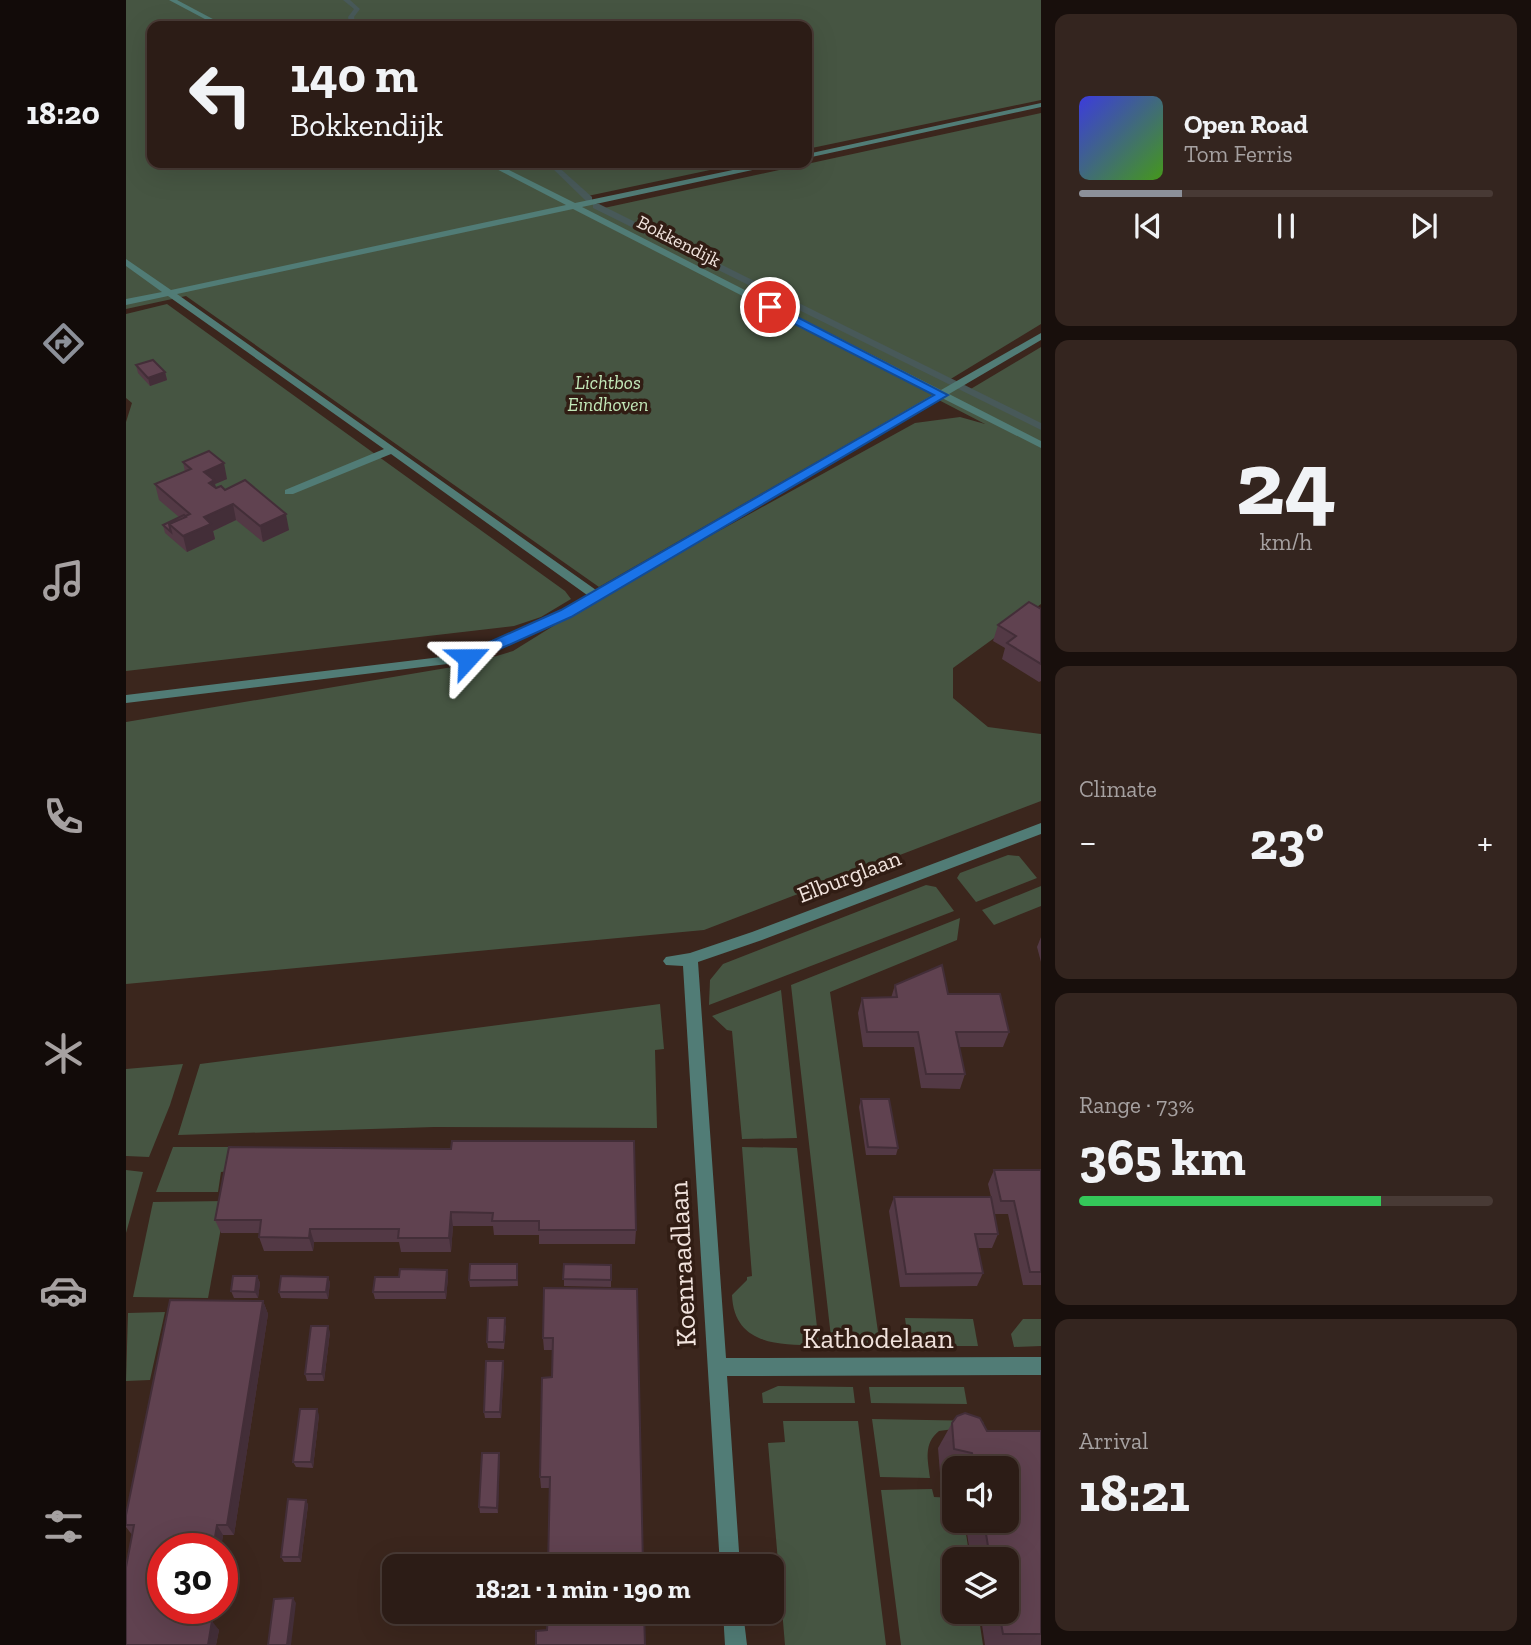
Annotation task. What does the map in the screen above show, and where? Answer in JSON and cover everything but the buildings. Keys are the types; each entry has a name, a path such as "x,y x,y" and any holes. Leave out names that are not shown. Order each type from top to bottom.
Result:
{"street":[{"path":"172,0 213,21"},
{"path":"812,155 1041,105"},
{"name":"Bokkendijk","path":"499,168 1041,444"},
{"path":"126,302 753,168"},
{"path":"126,262 596,596"},
{"path":"126,699 468,658 566,613 1041,336"},
{"path":"289,492 392,450"},
{"name":"Elburglaan","path":"680,960 1041,828"},
{"name":"Koenraadlaan","path":"680,960 716,1367 729,1554"},
{"name":"Kathodelaan","path":"716,1367 1041,1366"},
{"path":"734,1624 736,1645"}],"green space":[{"name":"Lichtbos Eindhoven","path":"126,0 1041,0 1041,100 812,148 812,21 147,21 147,168 719,168 583,197 604,208 788,168 812,168 812,163 1041,113 1041,324 949,380 969,390 1041,347 1041,604 953,668 953,698 988,727 1041,734 1041,801 704,930 126,984 126,722 470,664 513,651 608,592 915,423 960,417 985,424 931,396 599,587 186,296 126,309"},
{"path":"167,304 565,591 571,599 541,617 514,626 126,671 126,422 132,403 126,398 126,314"},
{"path":"1008,855 1019,856 1037,878 976,902 957,878 960,873"},
{"path":"926,885 936,887 954,911 709,1005 710,980 723,964"},
{"path":"1041,886 1041,906 994,925 982,910"},
{"path":"960,918 957,940 830,992 880,1346 832,1346 791,985"},
{"path":"781,990 797,1138 742,1139 732,1031 727,1030 712,1016"},
{"path":"660,1004 664,1049 655,1050 657,1128 434,1127 178,1135 200,1064"},
{"path":"183,1064 149,1157 126,1156 126,1069"},
{"path":"173,1147 236,1147 231,1171 221,1172 218,1192 156,1192"},
{"path":"742,1147 797,1148 819,1345 775,1343 762,1339 741,1324 735,1312 732,1295 747,1277 752,1276"},
{"path":"126,1170 143,1172 126,1233"},
{"path":"226,1201 208,1298 133,1297 153,1202"},
{"path":"165,1312 150,1380 126,1381 128,1313"},
{"path":"905,1318 973,1319 978,1346 909,1346"},
{"path":"1023,1319 1041,1319 1041,1346 1014,1347 1011,1334"},
{"path":"778,1386 853,1387 855,1403 763,1403 762,1393"},
{"path":"869,1387 964,1387 967,1404 871,1403"},
{"path":"872,1419 983,1421 989,1450 954,1429 939,1431 929,1447 930,1478 880,1477"},
{"path":"783,1421 858,1421 886,1645 785,1645 784,1554 777,1554 768,1443 785,1442"},
{"path":"932,1489 934,1497 942,1497 942,1533 966,1533 968,1547 942,1547 942,1624 980,1624 983,1645 901,1645 881,1490"}],"waterway":[{"path":"346,0 357,9 351,17 352,21"},
{"path":"555,168 589,199"},
{"path":"596,206 1041,427"}],"route":[{"path":"468,658 566,613 942,395 770,307"}]}
